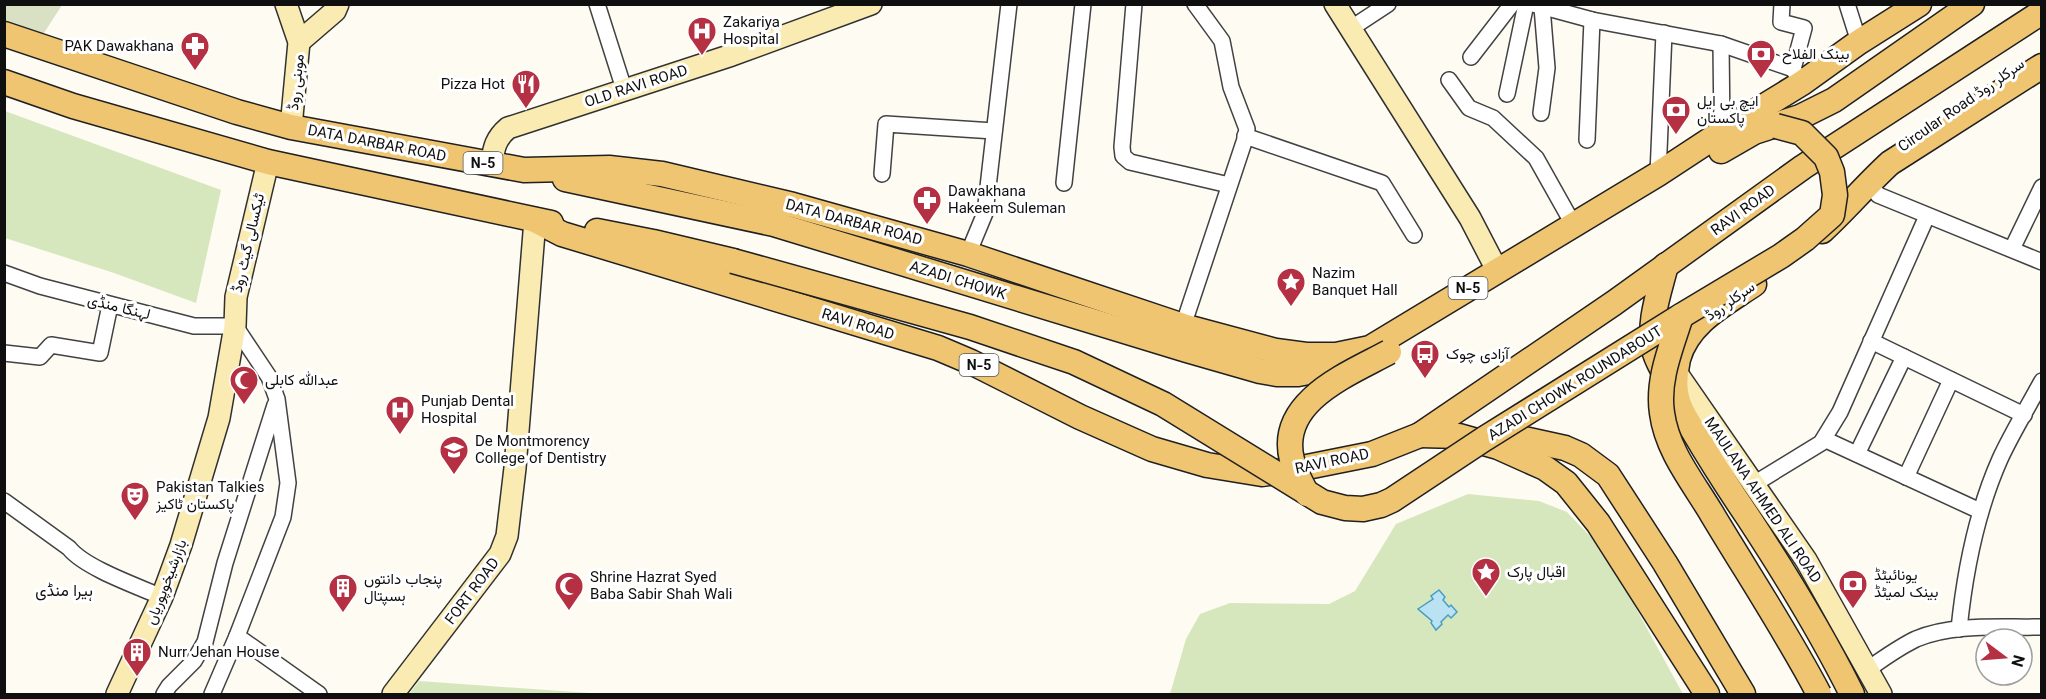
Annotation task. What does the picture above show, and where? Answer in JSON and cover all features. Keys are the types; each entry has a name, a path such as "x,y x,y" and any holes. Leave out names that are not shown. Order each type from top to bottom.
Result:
{"main road":[{"name":"N-5","path":"968,254 1183,326 1276,351 1306,355 1335,355 1370,348 1658,174 1722,132 1797,76 1859,42 1919,4"},
{"path":"1306,494 1295,471 1290,452 1290,438 1297,417 1320,392 1748,135 1816,110 1834,100 1972,4"},
{"name":"RAVI ROAD","path":"535,220 573,238 938,348 972,362 1080,417 1152,449 1207,465 1262,474 1372,454 1420,435 1803,167 2042,12"},
{"name":"DATA DARBAR ROAD","path":"4,33 237,112 291,127 524,170 609,168 662,174 793,205 968,254"},
{"name":"Circular Road سرکلر روڈ","path":"1832,215 1869,174 1911,138 2042,48"},
{"name":"سرکلر روڈ","path":"1676,383 1679,358 1686,340 1702,319 1793,257 1890,163 2042,66"},
{"name":"N-5","path":"4,82 74,106 268,162 535,220"},
{"path":"1776,126 1802,134 1826,157 1835,185 1832,215"},
{"name":"AZADI CHOWK","path":"524,170 774,224 1260,371 1277,374 1319,371 1389,352"},
{"name":"AZADI CHOWK ROUNDABOUT","path":"1306,494 1322,502 1345,508 1363,509 1392,500 1484,439 1781,256 1832,215"},
{"path":"535,220 653,242 733,261 970,327 1074,362 1163,404 1306,494"},
{"path":"1666,265 1655,309 1652,334 1655,355 1676,383 1679,406 1710,459 1782,568 1823,638 1852,694"},
{"name":"سرکلر روڈ","path":"1681,316 1665,368 1660,396 1662,414 1671,447 1819,694"},
{"path":"1420,435 1459,435 1498,447 1545,468 1566,483 1598,523 1707,694"},
{"path":"1484,439 1524,439 1545,442 1581,454 1608,475 1665,563 1743,694"}],"street":[{"name":"موہنی روڈ","path":"286,4 299,42 291,127"},
{"path":"299,42 335,11 338,4"},
{"path":"597,4 624,89"},
{"name":"OLD RAVI ROAD","path":"491,165 495,142 508,128 732,55 823,13 870,4"},
{"path":"968,254 985,213 1009,4"},
{"path":"1064,183 1083,4"},
{"path":"1134,4 1123,156 1131,162 1229,185"},
{"path":"1183,326 1247,129 1230,87 1222,40 1196,4"},
{"path":"1335,4 1470,218 1497,270"},
{"path":"1350,29 1388,4"},
{"path":"1471,57 1512,4"},
{"path":"1507,94 1526,4"},
{"path":"1541,112 1547,68 1538,6 1588,14 1664,33 1721,44 1797,76 1803,28 1781,22 1782,4"},
{"path":"1847,4 1859,42"},
{"path":"1587,140 1588,14"},
{"path":"1658,174 1664,33"},
{"path":"1721,44 1722,132"},
{"path":"1449,80 1469,108 1492,118 1536,158 1573,224"},
{"path":"882,174 886,124 994,130"},
{"path":"1245,136 1382,183 1414,235"},
{"name":"ٹیکسالی گیٹ روڈ","path":"235,326 236,297 268,162"},
{"path":"1869,182 1878,195 2042,262"},
{"path":"2012,249 2042,188"},
{"path":"1754,484 1824,439 1840,412 1927,216"},
{"name":"FORT ROAD","path":"393,694 500,554 507,536 515,468 535,220"},
{"name":"لہنگا منڈی","path":"4,273 40,286 194,326 235,326"},
{"path":"4,353 40,357 51,345 100,353 110,305"},
{"path":"212,694 283,517 288,483 277,399 269,377 235,326"},
{"name":"بازارشیخوپوریاں","path":"117,694 162,597 181,545 219,418 235,326"},
{"path":"1871,341 2024,415"},
{"path":"1857,454 1904,357"},
{"path":"1906,477 1951,380"},
{"path":"1959,629 1968,559 1980,511 2000,458 2042,381"},
{"name":"MAULANA AHMED ALI ROAD","path":"1676,383 1754,484 1806,560 1881,694"},
{"path":"164,694 194,661 206,642 225,563 277,399"},
{"path":"1824,439 1980,511"},
{"path":"4,501 69,548 75,556 115,577 162,597"},
{"path":"1868,669 1916,640 1941,631 2042,627"},
{"path":"237,636 318,694"}],"green space":[{"path":"5,5 62,5 42,36 5,23"},
{"path":"5,111 221,190 196,303 114,273 5,238"},
{"name":"اقبال پارک","path":"1468,494 1539,501 1567,512 1605,552 1683,694 1170,694 1186,639 1200,614 1230,603 1329,604 1355,591 1396,524"},
{"path":"419,681 604,694 409,694"}],"water":[{"path":"1439,590 1445,597 1443,600 1457,612 1451,618 1448,615 1436,630 1432,621 1418,609 1433,599 1431,596"}],"place":[{"name":"Zakariya Hospital","path":"702,56"},
{"name":"PAK Dawakhana","path":"195,72"},
{"name":"بینک الفلاح","path":"1761,80"},
{"name":"Pizza Hot","path":"526,110"},
{"name":"ایچ بی ایل پاکستان","path":"1676,136"},
{"name":"Dawakhana Hakeem Suleman","path":"927,226"},
{"name":"Nazim Banquet Hall","path":"1291,308"},
{"name":"آزادی چوک","path":"1425,380"},
{"name":"عبدﷲ کابلی","path":"244,406"},
{"name":"Punjab Dental Hospital","path":"400,436"},
{"name":"De Montmorency College of Dentistry","path":"454,476"},
{"name":"Pakistan Talkies پاکستان ٹاکیز","path":"135,522"},
{"name":"اقبال پارک","path":"1486,598"},
{"name":"یونائیٹڈ بینک لمیٹڈ","path":"1853,610"},
{"name":"Shrine Hazrat Syed Baba Sabir Shah Wali","path":"569,612"},
{"name":"پنجاب دانتوں ہسپتال","path":"343,614"},
{"name":"Nurr Jehan House","path":"137,678"}],"district":[{"name":"ہیرا منڈی","path":"64,590"}]}
